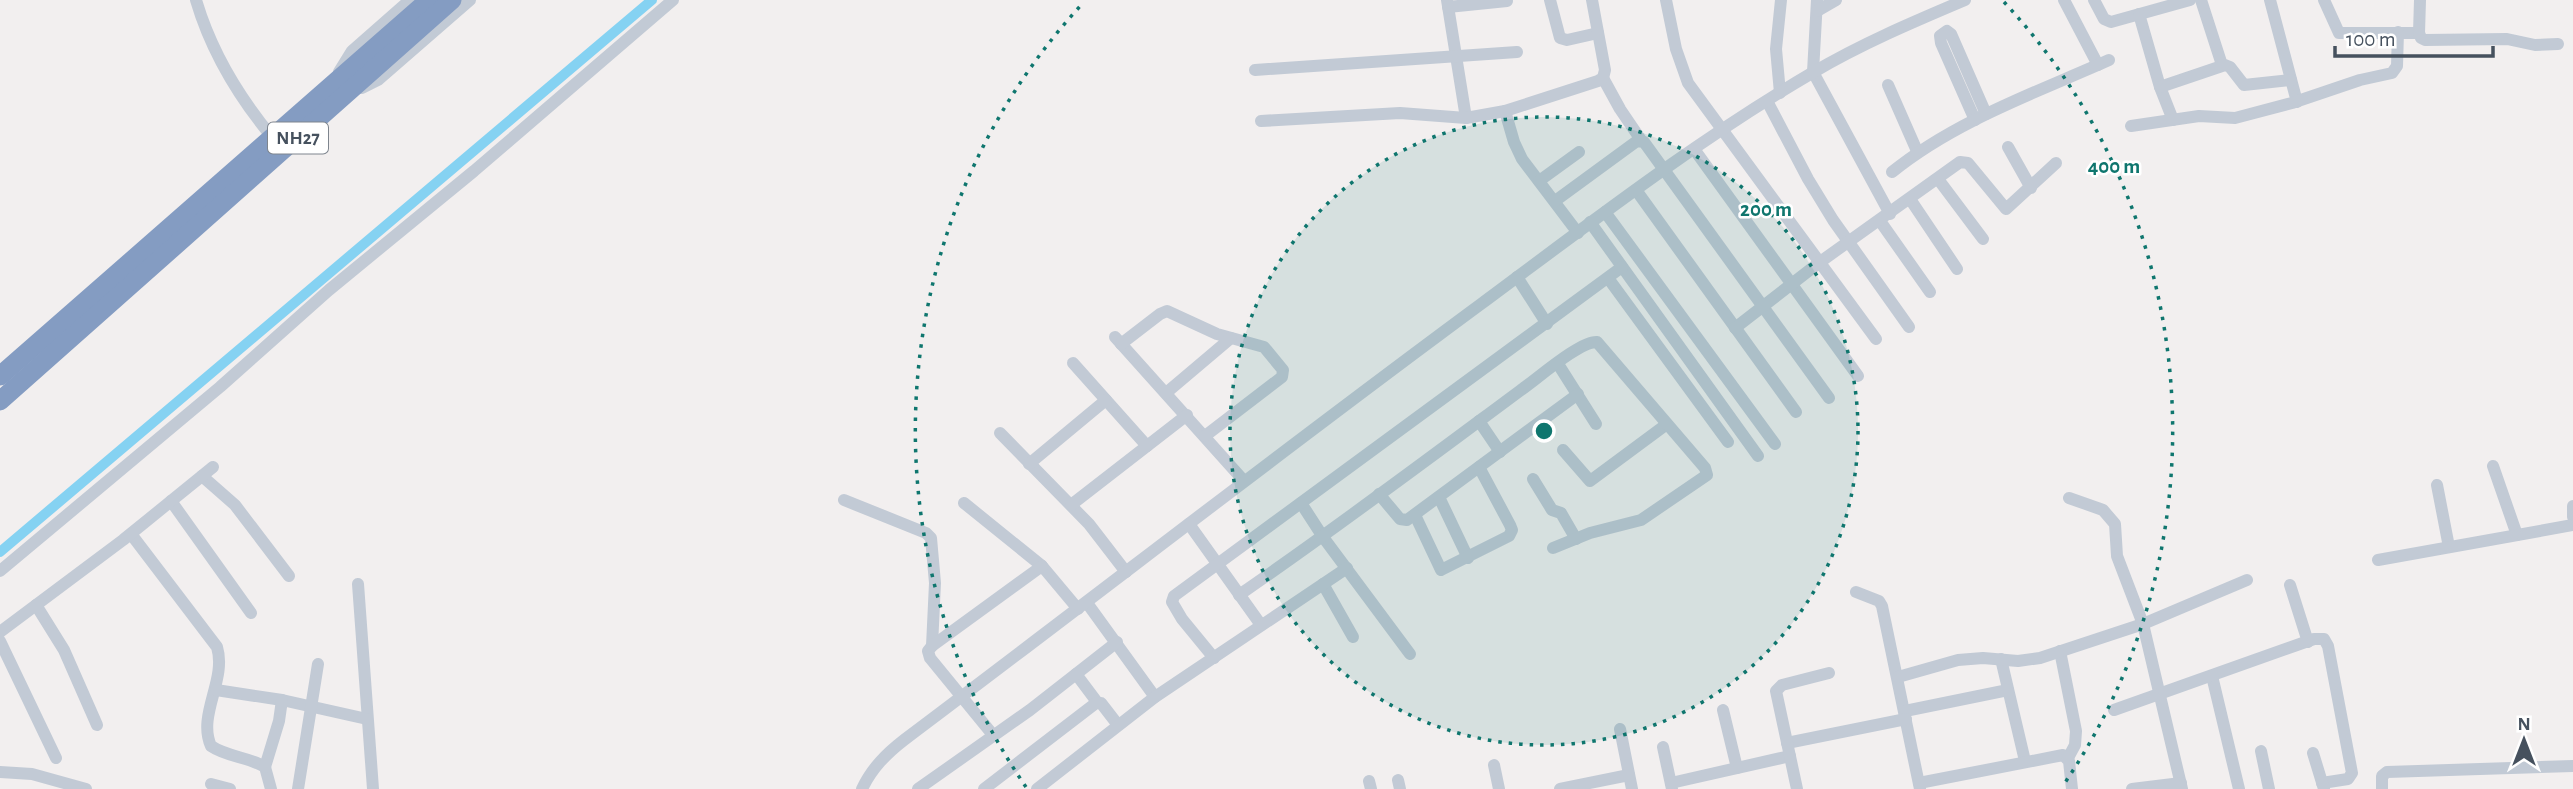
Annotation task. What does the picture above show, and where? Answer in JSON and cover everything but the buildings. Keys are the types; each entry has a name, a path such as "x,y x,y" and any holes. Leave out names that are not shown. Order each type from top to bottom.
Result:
{"highway":[{"name":"NH27","path":"0,401 110,304 336,92 429,0"},
{"name":"NH27","path":"0,376 272,137 336,92 452,0"}],"street":[{"path":"196,0 219,57 242,97 272,137"},
{"path":"336,92 352,51 410,0"},
{"path":"336,92 378,80 470,0"},
{"path":"0,571 673,0"},
{"path":"1550,0 1560,38 1567,40 1598,33"},
{"path":"1592,0 1605,70 1603,78 1619,110 1665,169 1829,398"},
{"path":"1666,0 1676,49 1688,83 1876,339"},
{"path":"1780,93 1776,49 1781,0"},
{"path":"1836,0 1817,5 1813,72 1885,218 1930,292"},
{"path":"1892,172 1917,151 1981,117 2104,62 2064,0"},
{"path":"2094,0 2104,19 2109,22 2190,0"},
{"path":"2201,0 2222,65"},
{"path":"2270,0 2297,102"},
{"path":"2324,0 2339,33 2419,33"},
{"path":"2420,0 2419,33 2421,38 2426,40 2507,39 2535,46 2558,44"},
{"path":"1466,118 1447,4 1507,1"},
{"path":"862,789 870,773 884,756 1244,481 1590,222 1722,129 1813,72 1891,31 1962,1"},
{"path":"2139,14 2160,87 2173,120"},
{"path":"1943,32 1951,34 1981,117 1941,43 1940,36 1943,32"},
{"path":"2131,126 2199,116 2235,118 2297,102 2349,83 2395,72 2398,32"},
{"path":"1255,71 1517,52"},
{"path":"2160,87 2222,65 2230,67 2244,85 2291,80"},
{"path":"1261,121 1400,114 1466,118 1505,111 1603,78"},
{"path":"1888,85 1917,151"},
{"path":"1766,101 1808,179 1909,327"},
{"path":"1505,111 1517,149 1578,233"},
{"path":"1555,201 1641,140"},
{"path":"2008,147 2031,188"},
{"path":"1694,149 1858,376"},
{"path":"1539,181 1579,152"},
{"path":"1735,328 1820,262 1960,162 1966,161 2006,209 2056,163"},
{"path":"1938,179 1983,239"},
{"path":"1636,190 1796,412"},
{"path":"1910,199 1957,269"},
{"path":"1605,212 1774,444"},
{"path":"1590,222 1758,456"},
{"path":"1214,658 1182,619 1172,600 1217,564 1622,267"},
{"path":"1517,278 1546,324"},
{"path":"1608,278 1728,442"},
{"path":"1205,436 1283,375 1283,370 1268,349 1206,330 1167,311 1118,340 1244,481"},
{"path":"1166,393 1231,338"},
{"path":"1239,595 1324,537 1558,364 1588,343 1597,342 1705,468 1706,477 1675,494 1641,520 1602,529 1553,548"},
{"path":"1073,363 1147,446"},
{"path":"1558,364 1597,424"},
{"path":"1379,494 1402,520 1407,520 1578,394"},
{"path":"1029,464 1106,400"},
{"path":"1071,505 1187,415"},
{"path":"1479,421 1500,452"},
{"path":"1563,450 1590,481 1667,424"},
{"path":"1000,433 1089,524 1126,572"},
{"path":"2493,466 2517,535"},
{"path":"0,632 131,534 213,467"},
{"path":"1415,515 1441,570 1468,558 1512,532 1479,467"},
{"path":"202,476 235,505 289,576"},
{"path":"1533,479 1552,510 1561,513 1576,539"},
{"path":"2437,485 2449,547"},
{"path":"1439,497 1468,558"},
{"path":"2069,498 2103,510 2114,521 2117,556 2143,624 2181,786 2132,789"},
{"path":"844,500 926,533 931,538 935,583 932,646"},
{"path":"171,501 251,613"},
{"path":"964,503 1042,566 1082,606 1117,642 1155,697"},
{"path":"1301,503 1410,654"},
{"path":"2573,506 2573,516"},
{"path":"1189,524 1261,625"},
{"path":"2378,559 2573,525"},
{"path":"131,534 217,647 220,664 208,727 211,746 265,767"},
{"path":"993,735 930,658 928,652 932,646 1042,566"},
{"path":"1037,789 1155,697 1347,568"},
{"path":"1898,677 1958,660 2027,660 2060,651 2143,624 2248,580"},
{"path":"358,584 373,789"},
{"path":"1322,584 1353,637"},
{"path":"2290,586 2308,642"},
{"path":"1856,592 1879,601 1882,606 1919,786 2025,761 2059,756 2068,758"},
{"path":"36,605 64,650 97,725"},
{"path":"2114,710 2321,638 2325,639 2328,646 2352,773 2348,779 2323,786 2313,753"},
{"path":"0,642 56,758"},
{"path":"918,789 1117,642"},
{"path":"2060,651 2076,731 2075,745 2068,758 2072,789"},
{"path":"2001,659 2025,761"},
{"path":"298,789 318,664"},
{"path":"1797,789 1776,697 1778,687 1829,673"},
{"path":"1076,674 1118,725"},
{"path":"2212,676 2239,789"},
{"path":"216,690 282,700 367,719"},
{"path":"1663,747 1671,786 1905,715 2008,690"},
{"path":"270,789 265,767 279,721 282,700"},
{"path":"984,789 1097,702"},
{"path":"1723,710 1737,768"},
{"path":"1620,729 1632,789"},
{"path":"2261,751 2269,789"},
{"path":"1494,765 1499,789"},
{"path":"2382,789 2382,776 2387,772 2573,766"},
{"path":"0,772 32,774 86,789"},
{"path":"1560,789 1629,775"},
{"path":"211,784 230,789"}],"waterway":[{"path":"0,552 652,0"}]}
